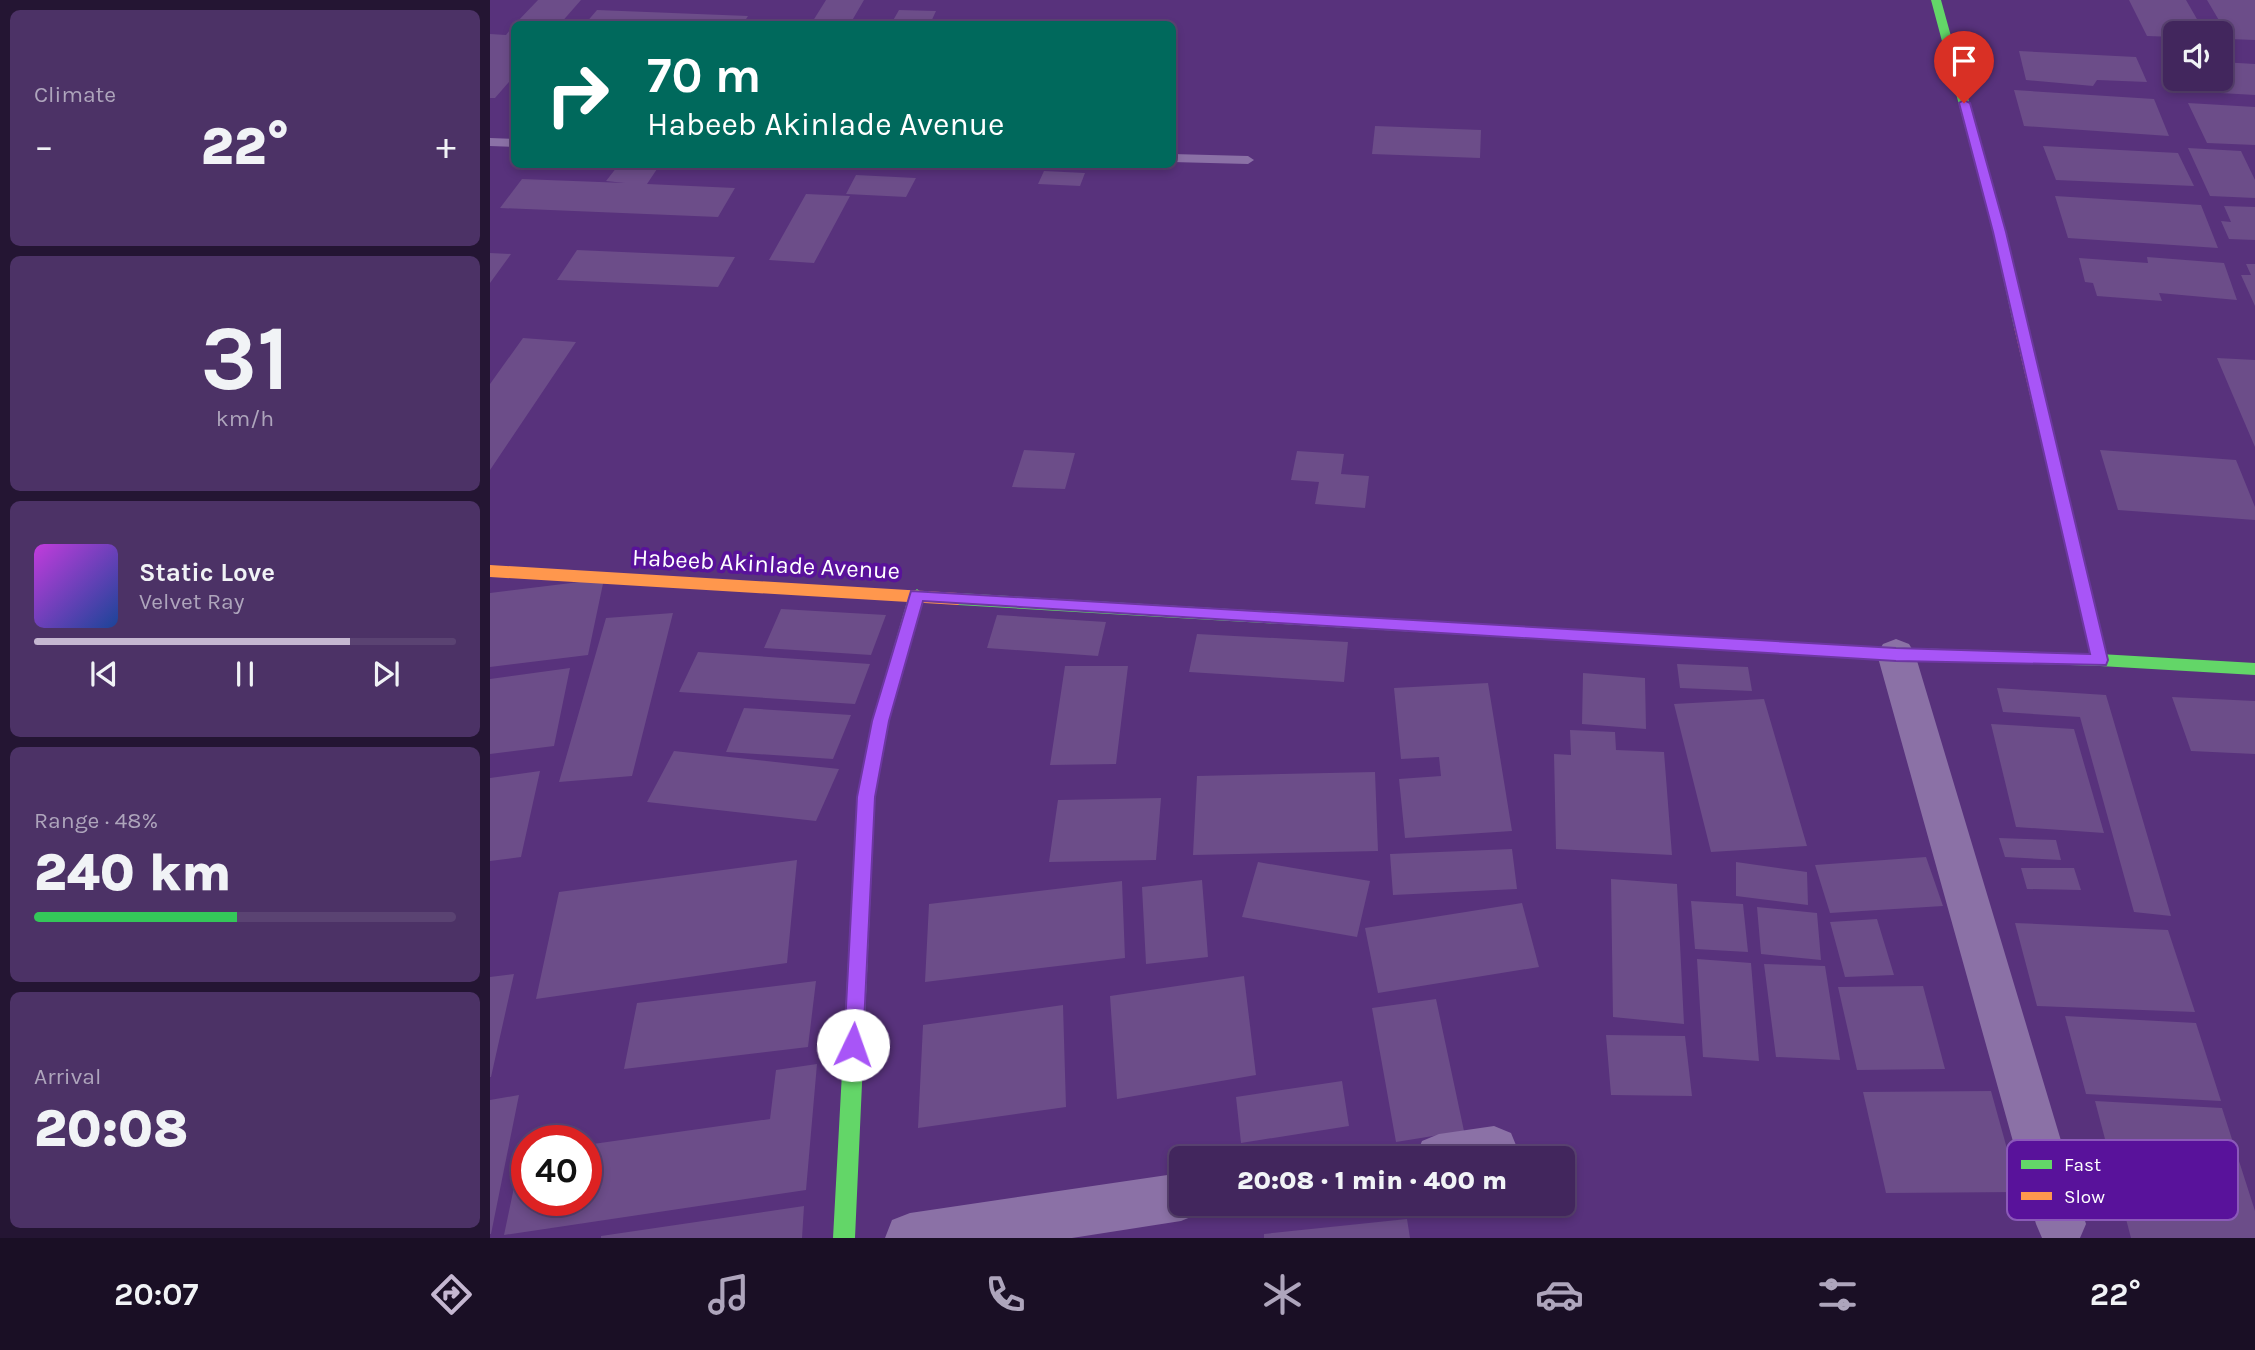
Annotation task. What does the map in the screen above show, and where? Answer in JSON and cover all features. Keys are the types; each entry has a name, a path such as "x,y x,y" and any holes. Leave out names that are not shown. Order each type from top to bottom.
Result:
{"street":[{"path":"1937,0 1999,232 2100,660"},
{"name":"Habeeb Akinlade Avenue","path":"490,571 1896,654 2100,660 2255,669"},
{"path":"844,1238 866,797 880,721 917,595"},
{"path":"1896,654 2037,1140"},
{"path":"910,1238 1169,1199"},
{"path":"2060,1220 2061,1224"}],"lane":[{"path":"490,142 511,143"},
{"path":"1176,158 1248,160"}],"building":[{"path":"538,0 581,0 563,21 518,21"},
{"path":"826,0 864,0 852,21 813,21"},
{"path":"2129,0 2186,0 2198,21 2163,21 2163,37 2147,36"},
{"path":"2207,0 2255,0 2255,40 2233,39 2233,21 2219,21"},
{"path":"597,10 748,16 745,21 588,21"},
{"path":"899,10 936,11 931,21 893,21"},
{"path":"511,29 511,79 495,98 490,98 490,34 506,35"},
{"path":"2019,51 2136,57 2147,82 2097,80 2093,86 2026,80"},
{"path":"2233,63 2255,64 2255,95 2186,91 2233,91"},
{"path":"2014,90 2154,99 2169,136 2024,126"},
{"path":"2188,103 2255,107 2255,145 2207,143"},
{"path":"1375,126 1481,130 1480,158 1372,154"},
{"path":"2043,146 2178,153 2194,186 2056,180"},
{"path":"2188,148 2241,151 2255,180 2255,198 2210,196"},
{"path":"616,168 657,169 647,184 735,188 718,217 500,208 522,179 625,183 606,181"},
{"path":"1044,171 1085,173 1080,186 1038,184"},
{"path":"856,175 916,178 906,197 846,194"},
{"path":"806,194 850,196 814,263 769,260"},
{"path":"2055,196 2201,205 2218,248 2068,238"},
{"path":"2224,206 2255,207 2255,240 2229,239 2221,221 2231,222"},
{"path":"577,250 735,257 718,287 557,280"},
{"path":"490,253 511,254 490,283"},
{"path":"2147,257 2224,263 2237,300 2159,293 2162,301 2097,296 2093,283 2085,282 2079,258 2148,263"},
{"path":"2246,264 2255,264 2255,306 2241,275 2251,275"},
{"path":"523,338 576,342 490,470 490,384"},
{"path":"2217,358 2255,360 2255,447"},
{"path":"1024,450 1075,453 1065,489 1012,487"},
{"path":"2100,450 2236,460 2255,507 2255,520 2118,510"},
{"path":"1297,451 1344,454 1341,474 1369,476 1365,508 1315,504 1319,482 1291,480"},
{"path":"604,579 588,655 490,667 490,593"},
{"path":"781,609 886,615 871,655 764,648"},
{"path":"673,613 632,776 559,782 606,618"},
{"path":"997,615 1106,622 1098,656 987,648"},
{"path":"1197,634 1348,642 1344,682 1189,672"},
{"path":"698,652 870,664 855,704 679,692"},
{"path":"1677,664 1748,667 1752,691 1680,688"},
{"path":"1065,666 1128,666 1116,764 1050,765"},
{"path":"570,668 554,746 490,754 490,679"},
{"path":"1583,673 1645,678 1646,729 1582,724"},
{"path":"1488,683 1512,831 1405,838 1399,779 1441,776 1439,757 1401,759 1394,688"},
{"path":"1997,688 2106,695 2171,916 2134,912 2080,717 2003,712"},
{"path":"2172,697 2255,701 2255,754 2191,751"},
{"path":"1764,699 1807,846 1711,852 1674,704"},
{"path":"744,708 851,715 833,759 726,752"},
{"path":"1991,724 2074,729 2104,833 2016,827"},
{"path":"1570,730 1615,732 1616,750 1664,752 1672,855 1556,849 1554,754 1571,755"},
{"path":"674,751 839,769 816,821 647,802"},
{"path":"540,771 521,857 490,861 490,778"},
{"path":"1375,772 1378,851 1193,855 1197,776"},
{"path":"1161,798 1156,860 1049,862 1058,800"},
{"path":"1999,838 2056,840 2061,860 2005,857"},
{"path":"1512,849 1517,889 1393,895 1390,854"},
{"path":"1926,857 1943,906 1830,913 1815,865"},
{"path":"797,860 787,963 536,999 559,892"},
{"path":"1258,862 1370,881 1357,937 1242,917"},
{"path":"1736,862 1807,872 1808,905 1736,896"},
{"path":"2021,868 2074,868 2081,890 2027,889"},
{"path":"1611,879 1677,884 1684,1024 1613,1017"},
{"path":"1202,880 1208,957 1146,964 1142,887"},
{"path":"1122,881 1125,958 925,982 929,904"},
{"path":"1691,901 1743,904 1748,952 1695,949"},
{"path":"1522,903 1539,967 1378,993 1365,928"},
{"path":"1757,907 1817,913 1821,960 1761,954"},
{"path":"1877,919 1894,975 1845,977 1830,922"},
{"path":"2015,923 2168,930 2195,1012 2037,1006"},
{"path":"1697,959 1751,963 1759,1061 1703,1057"},
{"path":"1764,964 1825,966 1840,1060 1776,1057"},
{"path":"514,974 491,1077 490,1077 490,977"},
{"path":"1244,976 1256,1075 1117,1099 1110,996"},
{"path":"816,981 808,1047 624,1069 637,1003"},
{"path":"1923,986 1945,1069 1857,1070 1838,987"},
{"path":"1436,999 1464,1131 1396,1142 1372,1008"},
{"path":"1063,1005 1066,1107 918,1128 923,1025"},
{"path":"2065,1016 2196,1023 2221,1101 2086,1094"},
{"path":"1606,1035 1685,1036 1692,1096 1611,1095"},
{"path":"817,1064 806,1190 504,1235 511,1202 511,1216 602,1216 602,1143 770,1119 776,1070"},
{"path":"1342,1081 1349,1126 1241,1143 1236,1097"},
{"path":"1991,1091 2007,1149 2007,1192 1886,1193 1863,1092"},
{"path":"519,1095 491,1234 490,1234 490,1100"},
{"path":"2095,1101 2222,1108 2232,1140 2105,1140"},
{"path":"2238,1158 2255,1211 2255,1238 2131,1238 2126,1220 2238,1220"},
{"path":"804,1206 802,1238 601,1238 601,1236"},
{"path":"1407,1219 1410,1238 1264,1238 1264,1234"}],"traffic: fast":[{"path":"1936,0 1999,232 2021,327"},
{"path":"844,1238 866,797 880,721 917,595"},
{"path":"958,599 1485,630"},
{"path":"1879,653 2100,660 2255,669"}],"traffic: slow":[{"path":"2021,327 2100,660"},
{"path":"490,571 958,599"},
{"path":"1485,630 1879,653"}],"route":[{"path":"853,1045 866,797 880,721 917,595 1896,654 2100,660 1999,232 1964,103"}]}
